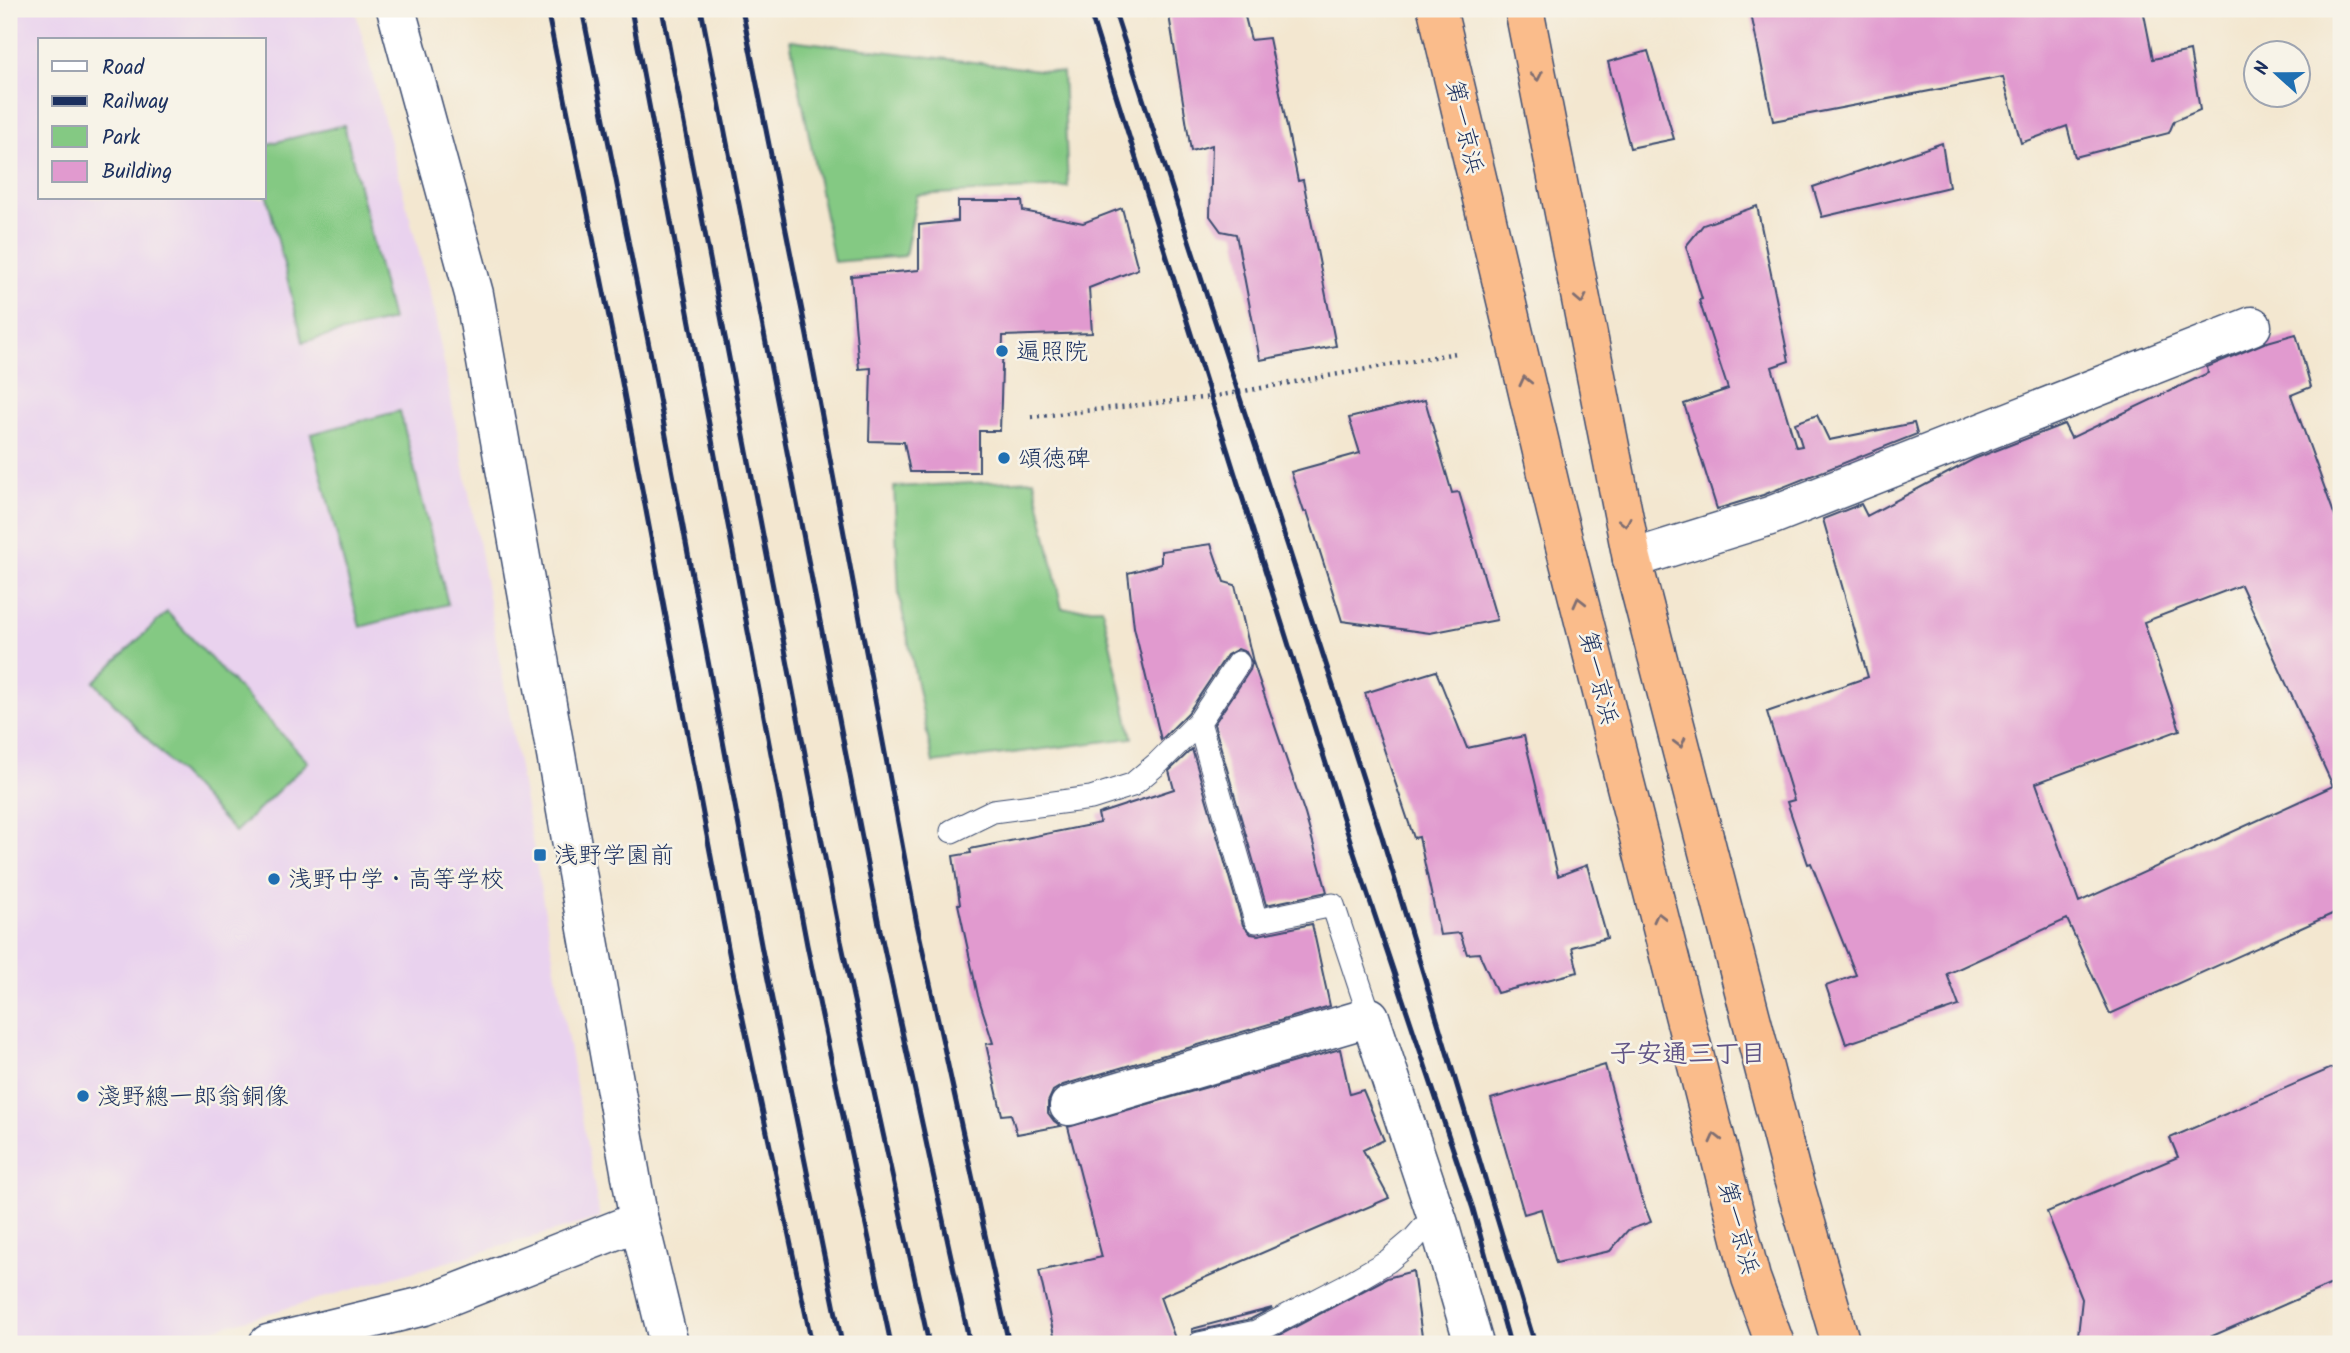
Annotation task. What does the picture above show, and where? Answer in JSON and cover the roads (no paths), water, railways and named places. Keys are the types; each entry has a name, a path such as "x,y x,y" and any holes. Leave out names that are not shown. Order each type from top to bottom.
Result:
{"highway":[{"name":"第一京浜","path":"1437,9 1560,525 1751,1278 1775,1344"},
{"path":"1524,9 1632,559 1790,1168 1841,1344"}],"street":[{"path":"396,9 474,294 639,1221 669,1344"},
{"path":"1632,559 1770,516 2252,326"},
{"path":"1069,1106 1370,1017 1474,1344"},
{"path":"268,1344 424,1306 639,1221"}],"lane":[{"path":"952,831 993,811 1091,798 1132,785 1199,722 1238,663"},
{"path":"1199,722 1256,920 1333,905 1370,1017"},
{"path":"1199,1344 1257,1338 1388,1261 1414,1239 1435,1215"}],"railway":[{"path":"547,9 620,372 730,958 812,1344"},
{"path":"582,9 652,361 762,950 842,1344"},
{"path":"631,9 807,945 891,1344"},
{"path":"662,9 841,941 929,1344"},
{"path":"701,9 880,930 970,1344"},
{"path":"742,9 807,336 917,924 1009,1344"},
{"path":"1089,9 1354,853 1473,1209 1510,1344"},
{"path":"1114,9 1382,837 1535,1344"}],"place":[{"name":"遍照院","path":"1002,351"},
{"name":"頌徳碑","path":"1004,458"},
{"name":"浅野学園前","path":"540,855"},
{"name":"浅野中学・高等学校","path":"274,879"},
{"name":"淺野總一郎翁銅像","path":"83,1096"}],"district":[{"name":"子安通三丁目","path":"1688,1053"}]}
